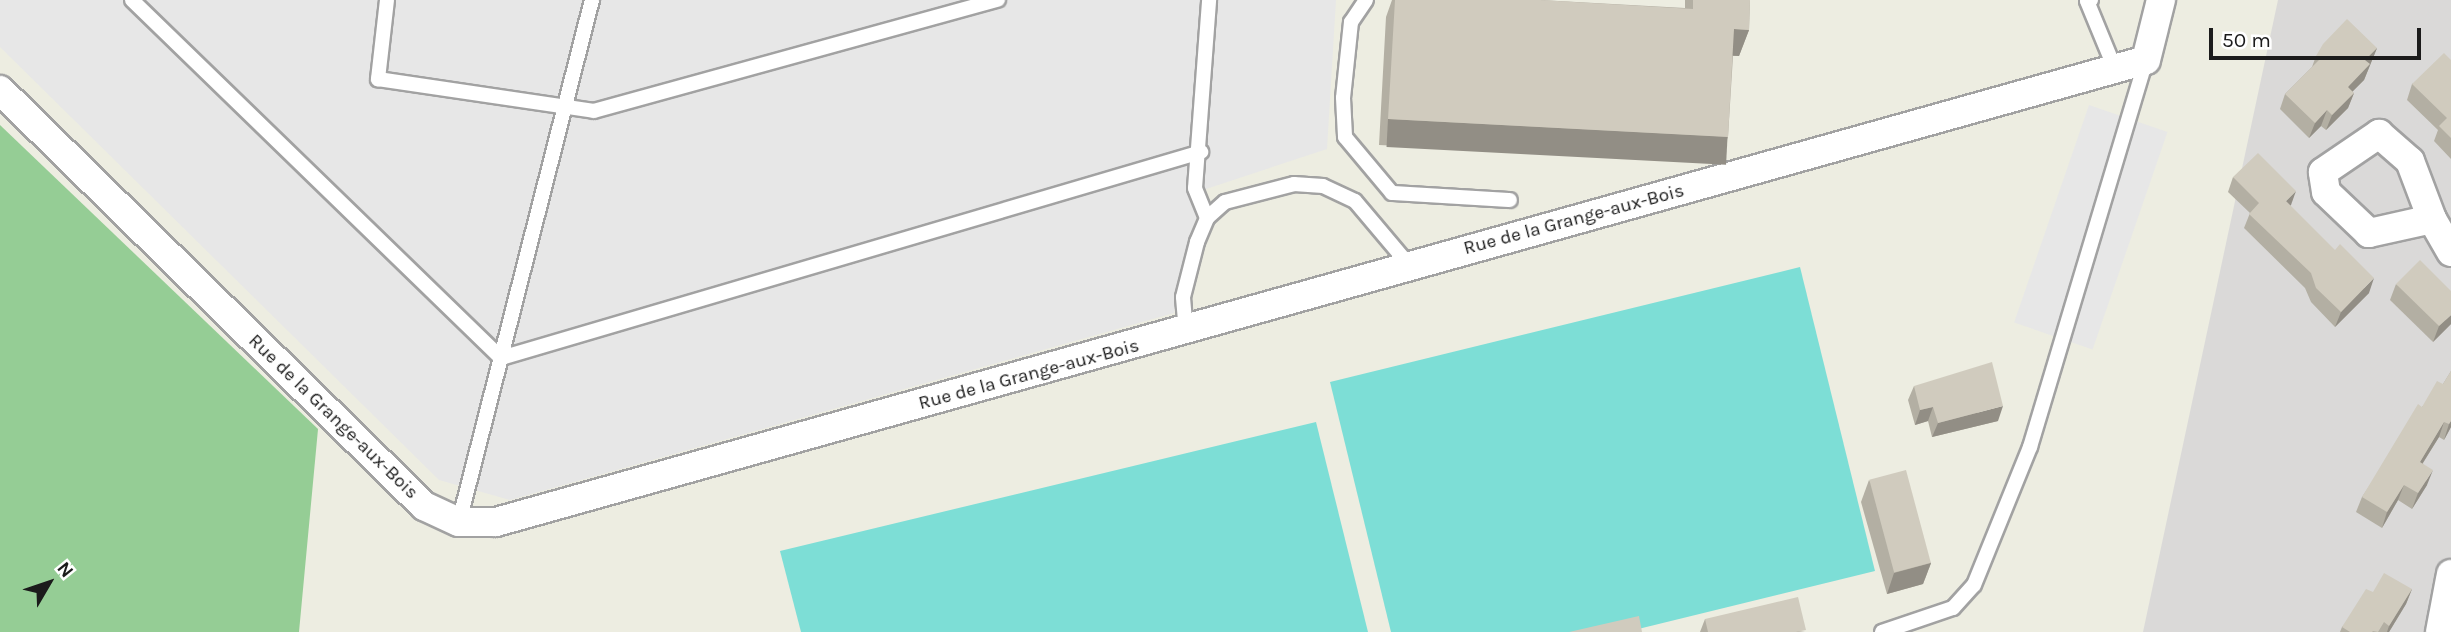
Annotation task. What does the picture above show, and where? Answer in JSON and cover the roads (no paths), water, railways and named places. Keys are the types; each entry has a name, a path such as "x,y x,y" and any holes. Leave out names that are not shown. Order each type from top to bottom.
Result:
{"street":[{"path":"2146,60 2161,0"},
{"name":"Rue de la Grange-aux-Bois","path":"0,90 424,506 459,522 496,522 1186,332 1409,265 2146,60"},
{"path":"2432,219 2451,252"},
{"path":"2441,632 2451,574"}],"lane":[{"path":"132,0 501,358"},
{"path":"387,0 377,79 594,111 998,0"},
{"path":"459,522 592,0"},
{"path":"1206,218 1195,188 1201,152 1209,0"},
{"path":"1366,0 1351,22 1343,98 1345,137 1392,193 1510,200"},
{"path":"2088,0 2115,69"},
{"path":"1882,632 1953,608 1974,584 2030,447 2146,60"},
{"path":"501,358 1201,152"},
{"path":"1186,332 1183,297 1206,218 1226,201 1294,184 1323,186 1354,201 1409,265"}]}
